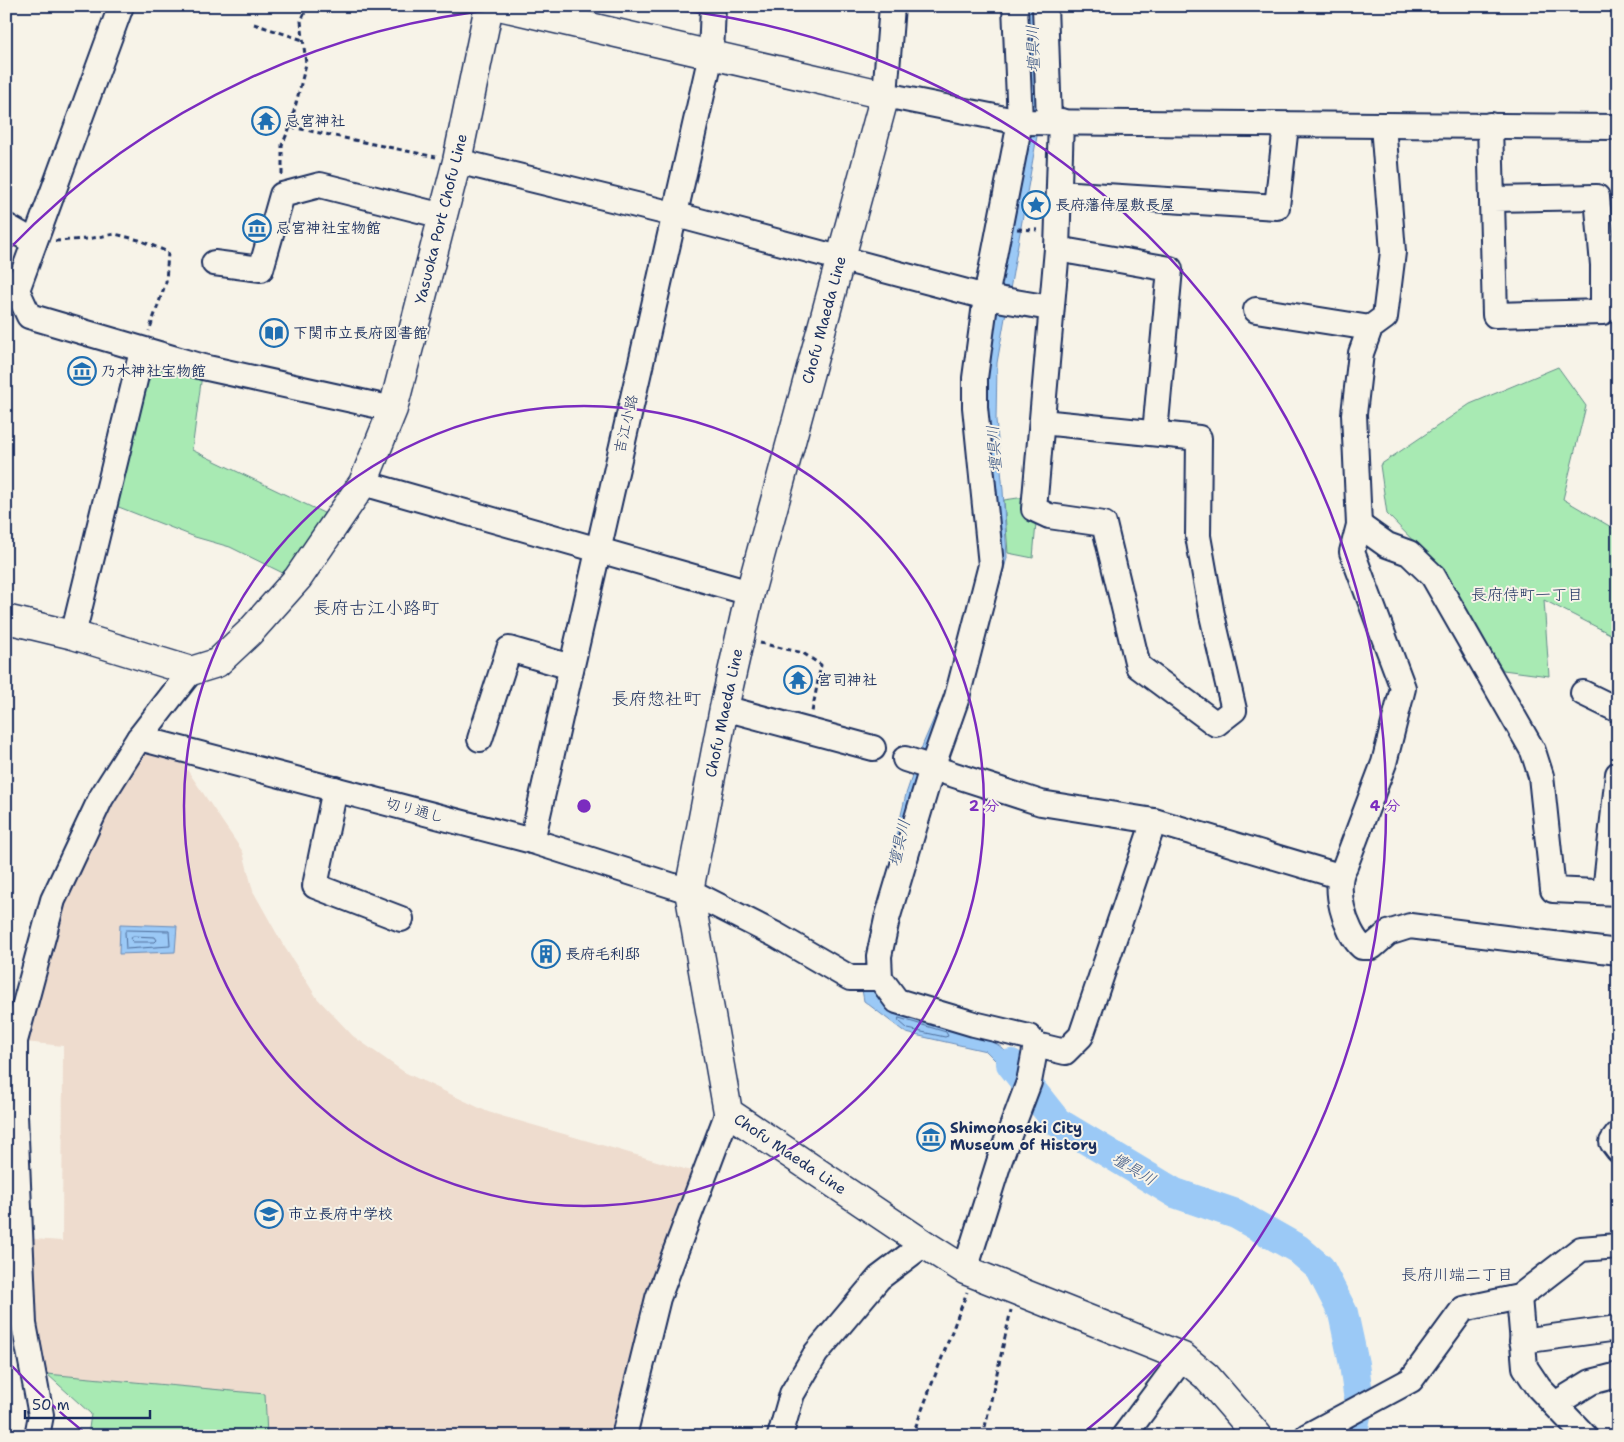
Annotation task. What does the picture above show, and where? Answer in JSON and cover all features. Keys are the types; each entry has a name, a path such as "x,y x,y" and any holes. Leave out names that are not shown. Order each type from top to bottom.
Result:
{"main road":[{"name":"Yasuoka Port Chofu Line","path":"191,671 217,662 248,633 298,578 363,482 393,410 457,161 489,6"},
{"path":"499,6 885,95"},
{"name":"Chofu Maeda Line","path":"885,95 750,593 724,708 689,891 728,1112 924,1244 970,1271 1183,1357 1206,1376 1258,1436"},
{"path":"6,619 73,635 191,671"}],"street":[{"path":"121,6 17,290 29,316 142,351 255,380 393,410"},
{"name":"吉江小路","path":"532,841 673,214 711,55 713,6"},
{"path":"892,6 885,95 1039,121 1618,127"},
{"path":"1015,6 1039,121 1059,192 1057,248 1050,308 1034,509 1049,516 1104,524 1138,666 1216,724 1234,710 1212,615 1198,536 1199,438 1042,422"},
{"path":"1044,6 1039,121 975,378 975,407 991,565 959,686 919,764 879,956 880,978 897,1001 974,1024 1029,1037 1036,1045 1065,1052 1081,1036 1154,821"},
{"path":"1059,192 1277,207 1286,125"},
{"path":"1382,125 1393,252 1385,317 1370,328 1361,353 1354,414 1359,524 1352,552 1403,688 1384,763 1345,866 1339,876 1343,914 1356,941 1362,947 1372,946 1388,933 1410,926 1618,952"},
{"path":"1490,125 1495,314 1603,312 1610,265 1597,198 1493,198"},
{"path":"457,161 841,257 996,299 1050,308"},
{"path":"214,263 261,270 282,195 320,185 443,216"},
{"path":"6,226 34,242"},
{"path":"1057,248 1170,269 1155,434"},
{"path":"1256,310 1370,328"},
{"path":"73,635 142,351"},
{"path":"363,482 750,593"},
{"path":"1359,524 1387,545 1409,553 1433,576 1534,751 1541,776 1553,890 1611,893 1618,774"},
{"path":"480,738 509,649 571,667"},
{"path":"37,1436 41,1415 15,1324 11,1114 15,1041 52,900 101,798 140,738 191,671"},
{"path":"1583,693 1618,710"},
{"path":"724,708 874,748"},
{"name":"切り通し","path":"140,738 532,841 689,891 776,936 850,978 880,978"},
{"path":"919,764 1041,803 1154,821 1339,876"},
{"path":"335,789 315,886 401,919"},
{"path":"970,1271 1000,1159 1029,1082 1036,1045"},
{"path":"624,1436 658,1298 728,1112"},
{"path":"1618,1134 1612,1142 1618,1150"},
{"path":"780,1436 792,1394 816,1353 880,1278 924,1244"},
{"path":"1307,1436 1410,1380 1463,1309 1519,1297 1581,1249 1618,1246"},
{"path":"1519,1297 1525,1367 1538,1388 1585,1436"},
{"path":"1522,1341 1618,1328"},
{"path":"1126,1435 1183,1357"},
{"path":"1555,1404 1591,1382 1618,1376"}],"path":[{"path":"282,195 282,145 290,127 306,64 301,22 308,6"},
{"path":"254,24 303,40"},
{"path":"290,127 457,161"},
{"path":"34,242 87,239 116,234 139,240 168,252 166,282 142,351"},
{"path":"740,638 803,653 821,665 808,730"},
{"path":"912,1436 970,1271"},
{"path":"983,1436 1015,1289"}],"shaded area":[{"path":"139,738 171,746 243,852 253,891 282,943 317,998 353,1036 404,1072 488,1112 705,1175 624,1436 267,1436 265,1394 33,1373 20,1238 62,1241 63,1046 15,1041 53,900"}],"green space":[{"path":"142,351 203,367 192,450 328,515 289,576 230,547 195,537 106,502"},
{"path":"1558,367 1586,406 1563,499 1618,531 1618,638 1544,600 1549,676 1503,670 1434,562 1387,514 1380,465 1470,404"},
{"path":"1025,497 1024,514 1036,523 1033,558 1008,553 1004,500"},
{"path":"47,1374 265,1394 267,1436 88,1436 91,1414"}],"water":[{"path":"1021,6 1039,6 1043,102 997,363 996,420 1007,558 988,626 874,986 882,999 894,1009 910,1016 995,1043 1012,1058 1026,1077 1023,1088 986,1051 906,1033 864,1001 861,984 906,794 923,744 948,686 979,626 980,406"},
{"path":"120,924 177,926 175,952 119,954"}],"waterway":[{"name":"壇具川","path":"1011,1064 1057,1122 1175,1193 1236,1214 1298,1249 1320,1268 1343,1313 1354,1364 1359,1401 1352,1436"}],"place":[{"name":"忌宮神社","path":"266,121"},
{"name":"長府藩侍屋敷長屋","path":"1036,205"},
{"name":"忌宮神社宝物館","path":"257,228"},
{"name":"下関市立長府図書館","path":"274,333"},
{"name":"乃木神社宝物館","path":"82,371"},
{"name":"宮司神社","path":"798,680"},
{"name":"長府毛利邸","path":"546,954"},
{"name":"Shimonoseki City Museum of History","path":"931,1137"},
{"name":"市立長府中学校","path":"269,1214"}],"district":[{"name":"長府侍町一丁目","path":"1527,594"},
{"name":"長府古江小路町","path":"376,608"},
{"name":"長府惣社町","path":"656,699"},
{"name":"長府川端二丁目","path":"1457,1274"}]}
